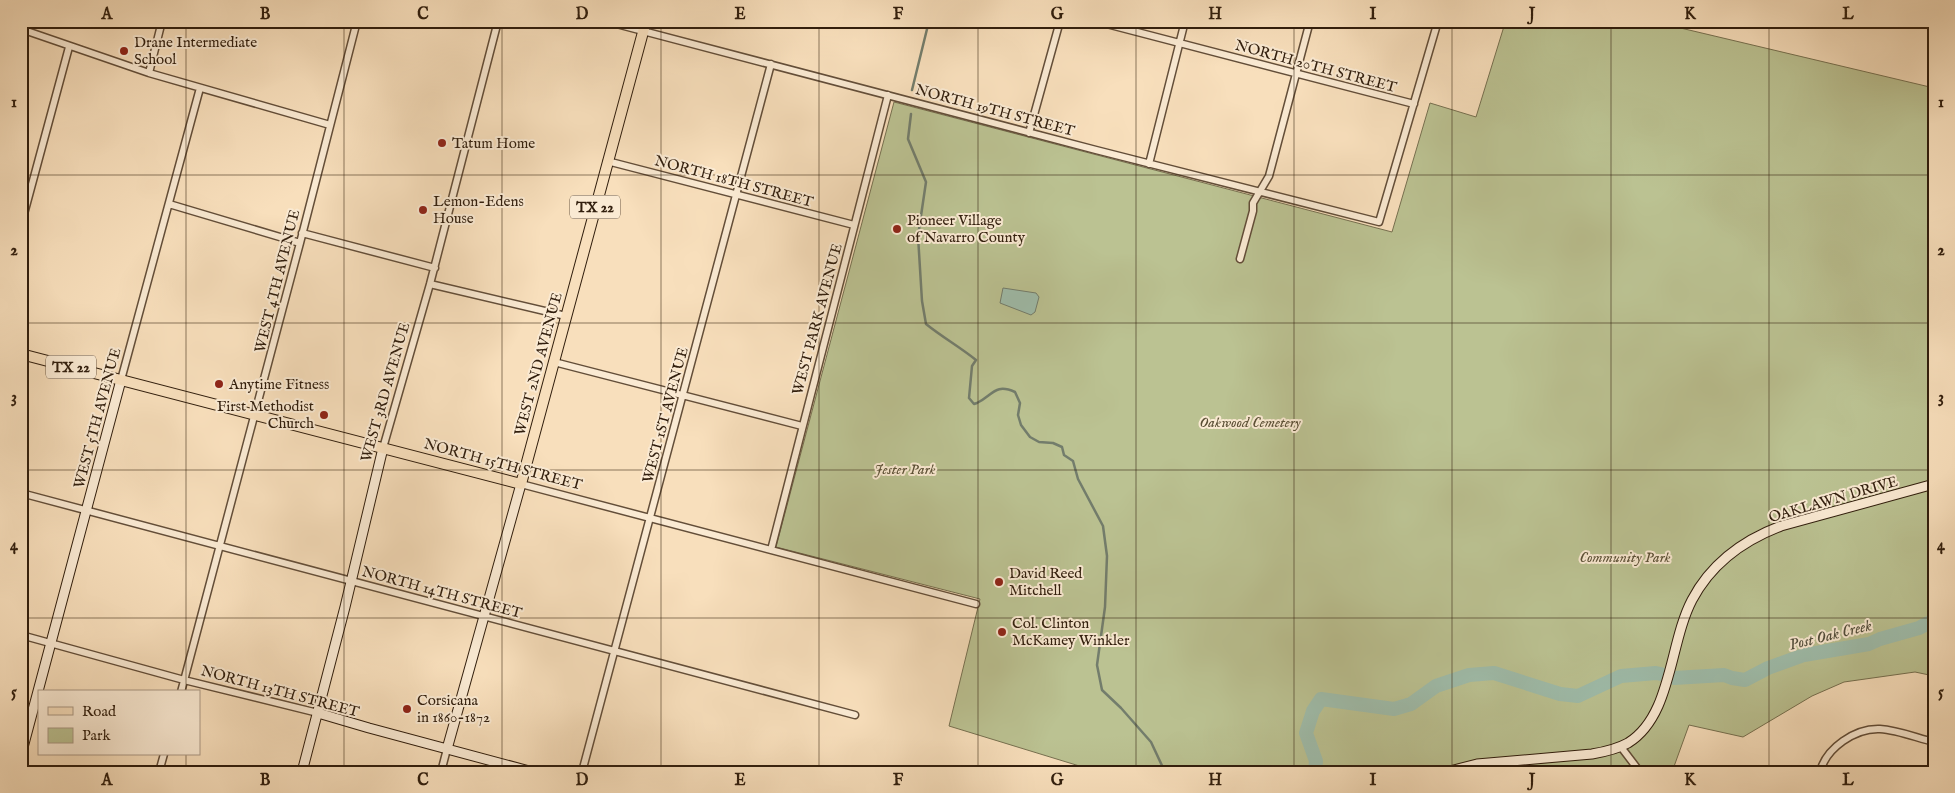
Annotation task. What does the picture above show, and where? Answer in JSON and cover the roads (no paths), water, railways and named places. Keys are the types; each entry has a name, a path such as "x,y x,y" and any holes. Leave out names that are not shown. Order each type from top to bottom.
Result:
{"main road":[{"name":"WEST 2ND AVENUE","path":"520,484 644,26"},
{"name":"NORTH 15TH STREET","path":"21,354 520,484"}],"street":[{"path":"149,73 162,21"},
{"name":"WEST 4TH AVENUE","path":"182,690 357,21"},
{"name":"WEST 3RD AVENUE","path":"302,772 383,448 430,284 498,21"},
{"name":"NORTH 19TH STREET","path":"604,21 644,26 771,64 1029,133 1379,222 1414,104"},
{"path":"1029,133 1060,21"},
{"name":"NORTH 20TH STREET","path":"1095,21 1414,104"},
{"path":"1149,164 1185,21"},
{"path":"1240,259 1253,212 1253,202 1269,176 1310,21"},
{"path":"1414,104 1438,21"},
{"path":"21,29 149,73 330,125"},
{"path":"21,225 69,47"},
{"name":"WEST 1ST AVENUE","path":"582,772 771,64"},
{"name":"WEST 5TH AVENUE","path":"39,690 200,88"},
{"name":"WEST PARK AVENUE","path":"770,550 888,95"},
{"name":"NORTH 18TH STREET","path":"608,160 854,225"},
{"path":"169,204 300,243"},
{"path":"302,233 434,268"},
{"path":"430,284 566,316"},
{"path":"554,362 802,426"},
{"name":"NORTH 15TH STREET","path":"520,484 976,604"},
{"name":"WEST 2ND AVENUE","path":"441,772 520,484"},
{"name":"OAKLAWN DRIVE","path":"1446,772 1477,764 1592,754 1620,747 1638,735 1652,720 1664,690 1677,639 1692,601 1710,574 1732,552 1758,536 1781,526 1934,484"},
{"name":"NORTH 14TH STREET","path":"21,493 855,715"},
{"name":"NORTH 13TH STREET","path":"21,635 533,772"},
{"name":"WEST 5TH AVENUE","path":"21,755 38,694"},
{"path":"1820,772 1823,762 1836,747 1860,733 1883,729 1934,742"},
{"path":"1620,747 1640,772"},
{"path":"159,772 163,756"}],"waterway":[{"path":"912,90 929,21"},
{"path":"911,114 908,139 926,182 918,236 922,301 926,324 976,360 972,366 969,398 974,404 998,389 1015,392 1020,403 1018,415 1021,425 1030,437 1039,442 1053,443 1062,447 1064,455 1073,461 1078,479 1103,526 1107,556 1105,607 1097,665 1102,690 1151,742 1165,772"},
{"name":"Post Oak Creek","path":"1674,678 1724,675 1745,680 1768,668 1804,655 1869,644 1919,628 1934,620"},
{"name":"Post Oak Creek","path":"1315,772 1316,761 1306,733 1313,711 1321,699 1394,709 1411,704 1436,686 1469,675 1494,673 1560,694 1578,696 1621,676 1661,674"}],"place":[{"name":"Drane Intermediate School","path":"124,51"},
{"name":"Tatum Home","path":"442,143"},
{"name":"Lemon-Edens House","path":"423,210"},
{"name":"Pioneer Village of Navarro County","path":"897,229"},
{"name":"Anytime Fitness","path":"219,384"},
{"name":"First Methodist Church","path":"324,415"},
{"name":"David Reed Mitchell","path":"999,582"},
{"name":"Col. Clinton McKamey Winkler","path":"1002,632"},
{"name":"Corsicana in 1860-1872","path":"407,709"}],"park label":[{"name":"Oakwood Cemetery","path":"1250,422"},
{"name":"Jester Park","path":"905,469"},
{"name":"Community Park","path":"1625,557"}]}
